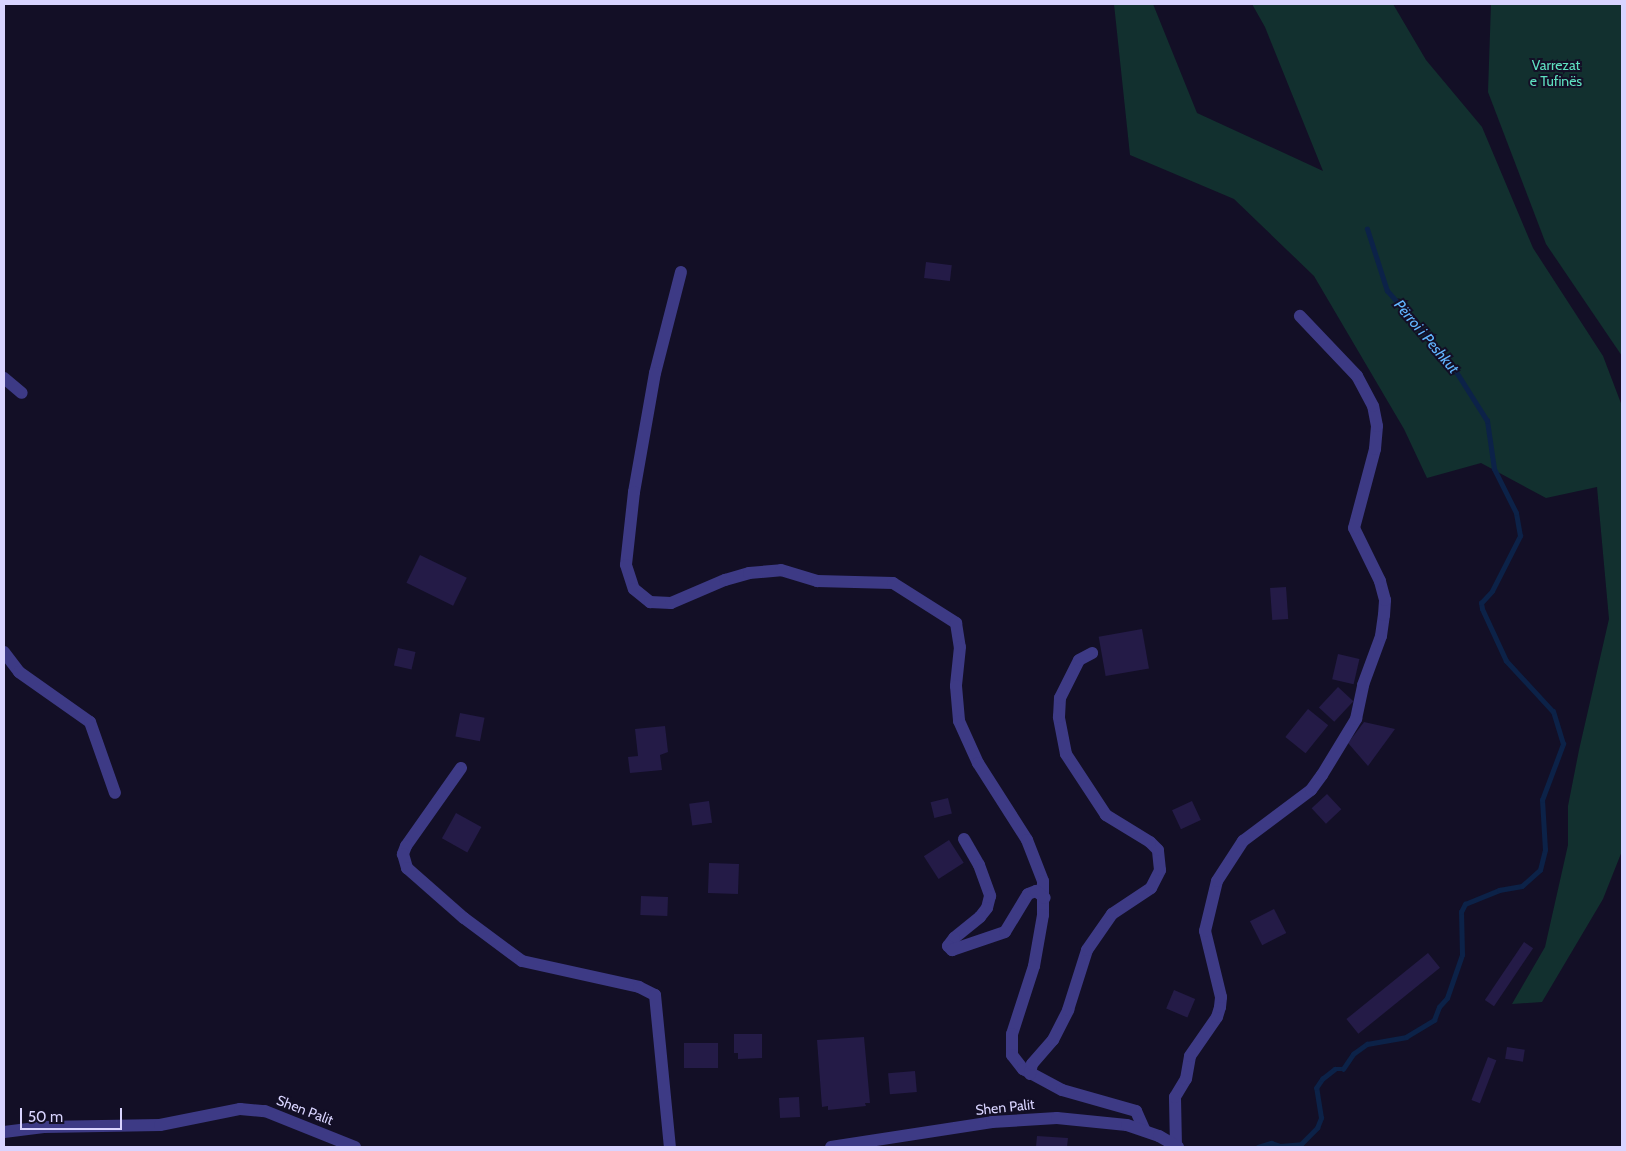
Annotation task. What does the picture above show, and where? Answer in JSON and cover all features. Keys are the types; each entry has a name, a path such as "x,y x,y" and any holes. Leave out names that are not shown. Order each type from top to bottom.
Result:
{"street":[{"path":"681,272 656,373 634,492 626,565 634,588 650,602 671,603 733,577 770,569 782,570 817,581 893,584 956,623 960,647 956,686 959,721 978,763 1028,840 1038,862 1045,898 1034,966 1011,1044 1017,1064 1030,1074 1062,1090 1136,1111 1144,1129"},
{"path":"1177,1146 1175,1097 1186,1079 1190,1056 1217,1017 1220,1007 1221,997 1205,930 1217,881 1242,841 1311,790 1356,720 1363,685 1381,636 1386,600 1380,581 1354,528 1375,449 1377,426 1372,406 1357,376 1300,316"},
{"path":"4,378 22,393"},
{"path":"4,652 19,672 90,722 115,793"},
{"path":"1030,1074 1032,1064 1053,1040 1068,1010 1087,950 1112,914 1150,888 1160,870 1158,850 1150,842 1106,815 1066,754 1059,717 1060,698 1079,660 1092,653"},
{"path":"461,768 406,846 403,854 407,868 464,918 522,961 639,987 655,995 670,1147"},
{"path":"964,838 982,872 990,896 987,908 980,917 954,938 948,946 952,950 1005,932 1028,894 1036,891 1045,898"},
{"name":"Shen Palit","path":"4,1132 44,1127 160,1125 240,1109 265,1111 355,1147"},
{"name":"Shen Palit","path":"831,1147 1027,1118 1103,1121 1144,1129 1177,1146"}],"green space":[{"path":"1114,4 1153,4 1197,113 1323,171 1265,27 1252,4 1393,4 1426,60 1482,127 1533,248 1603,356 1622,406 1622,851 1603,899 1542,1002 1512,1004 1545,947 1568,845 1568,806 1609,619 1597,487 1546,498 1481,463 1427,478 1404,429 1314,276 1234,199 1130,155"},
{"name":"Varrezat e Tufinës","path":"1491,4 1622,4 1622,356 1546,244 1488,92"}],"building":[{"path":"926,262 952,265 950,281 924,278"},
{"path":"420,555 467,578 453,606 406,583"},
{"path":"1286,587 1288,619 1272,620 1270,588"},
{"path":"1142,629 1149,668 1106,676 1099,637"},
{"path":"398,648 416,652 411,670 394,666"},
{"path":"1338,654 1359,659 1354,684 1332,679"},
{"path":"1338,687 1353,701 1334,722 1319,707"},
{"path":"1308,709 1328,725 1306,753 1285,737"},
{"path":"460,713 485,718 480,741 455,737"},
{"path":"1364,722 1395,729 1368,766 1348,743"},
{"path":"665,726 668,752 660,755 662,770 630,773 628,757 638,756 635,729"},
{"path":"1327,794 1341,809 1326,824 1312,808"},
{"path":"948,798 952,814 934,818 931,802"},
{"path":"709,801 712,823 692,826 689,804"},
{"path":"1192,801 1201,820 1181,829 1172,810"},
{"path":"456,813 481,827 467,852 442,838"},
{"path":"949,840 964,863 939,879 924,856"},
{"path":"709,863 739,864 738,894 708,893"},
{"path":"641,896 668,897 667,916 640,915"},
{"path":"1274,909 1286,933 1262,945 1250,921"},
{"path":"1524,942 1533,948 1494,1006 1485,1000"},
{"path":"1428,953 1440,968 1358,1034 1346,1019"},
{"path":"1174,990 1195,999 1187,1017 1166,1008"},
{"path":"734,1034 762,1034 762,1058 738,1059 738,1053 734,1053"},
{"path":"864,1037 870,1103 865,1103 866,1106 828,1110 828,1106 822,1107 817,1040"},
{"path":"684,1043 718,1043 718,1068 684,1068"},
{"path":"1507,1047 1525,1050 1523,1062 1505,1059"},
{"path":"1488,1057 1496,1060 1480,1103 1472,1100"},
{"path":"915,1071 917,1092 890,1094 888,1073"},
{"path":"799,1097 800,1117 780,1118 779,1098"},
{"path":"1037,1136 1068,1138 1067,1147 1036,1147"}],"waterway":[{"name":"Përroi i Peshkut","path":"1258,1147 1271,1143 1280,1146 1301,1144 1317,1128 1321,1118 1316,1088 1322,1079 1335,1069 1343,1069 1353,1054 1367,1044 1406,1037 1434,1020 1439,1007 1447,998 1462,955 1461,912 1465,904 1499,890 1522,886 1540,870 1545,850 1542,800 1563,744 1553,712 1506,661 1482,609 1481,603 1492,591 1520,536 1516,513 1494,469 1487,421 1451,364 1387,291 1367,229"}]}
